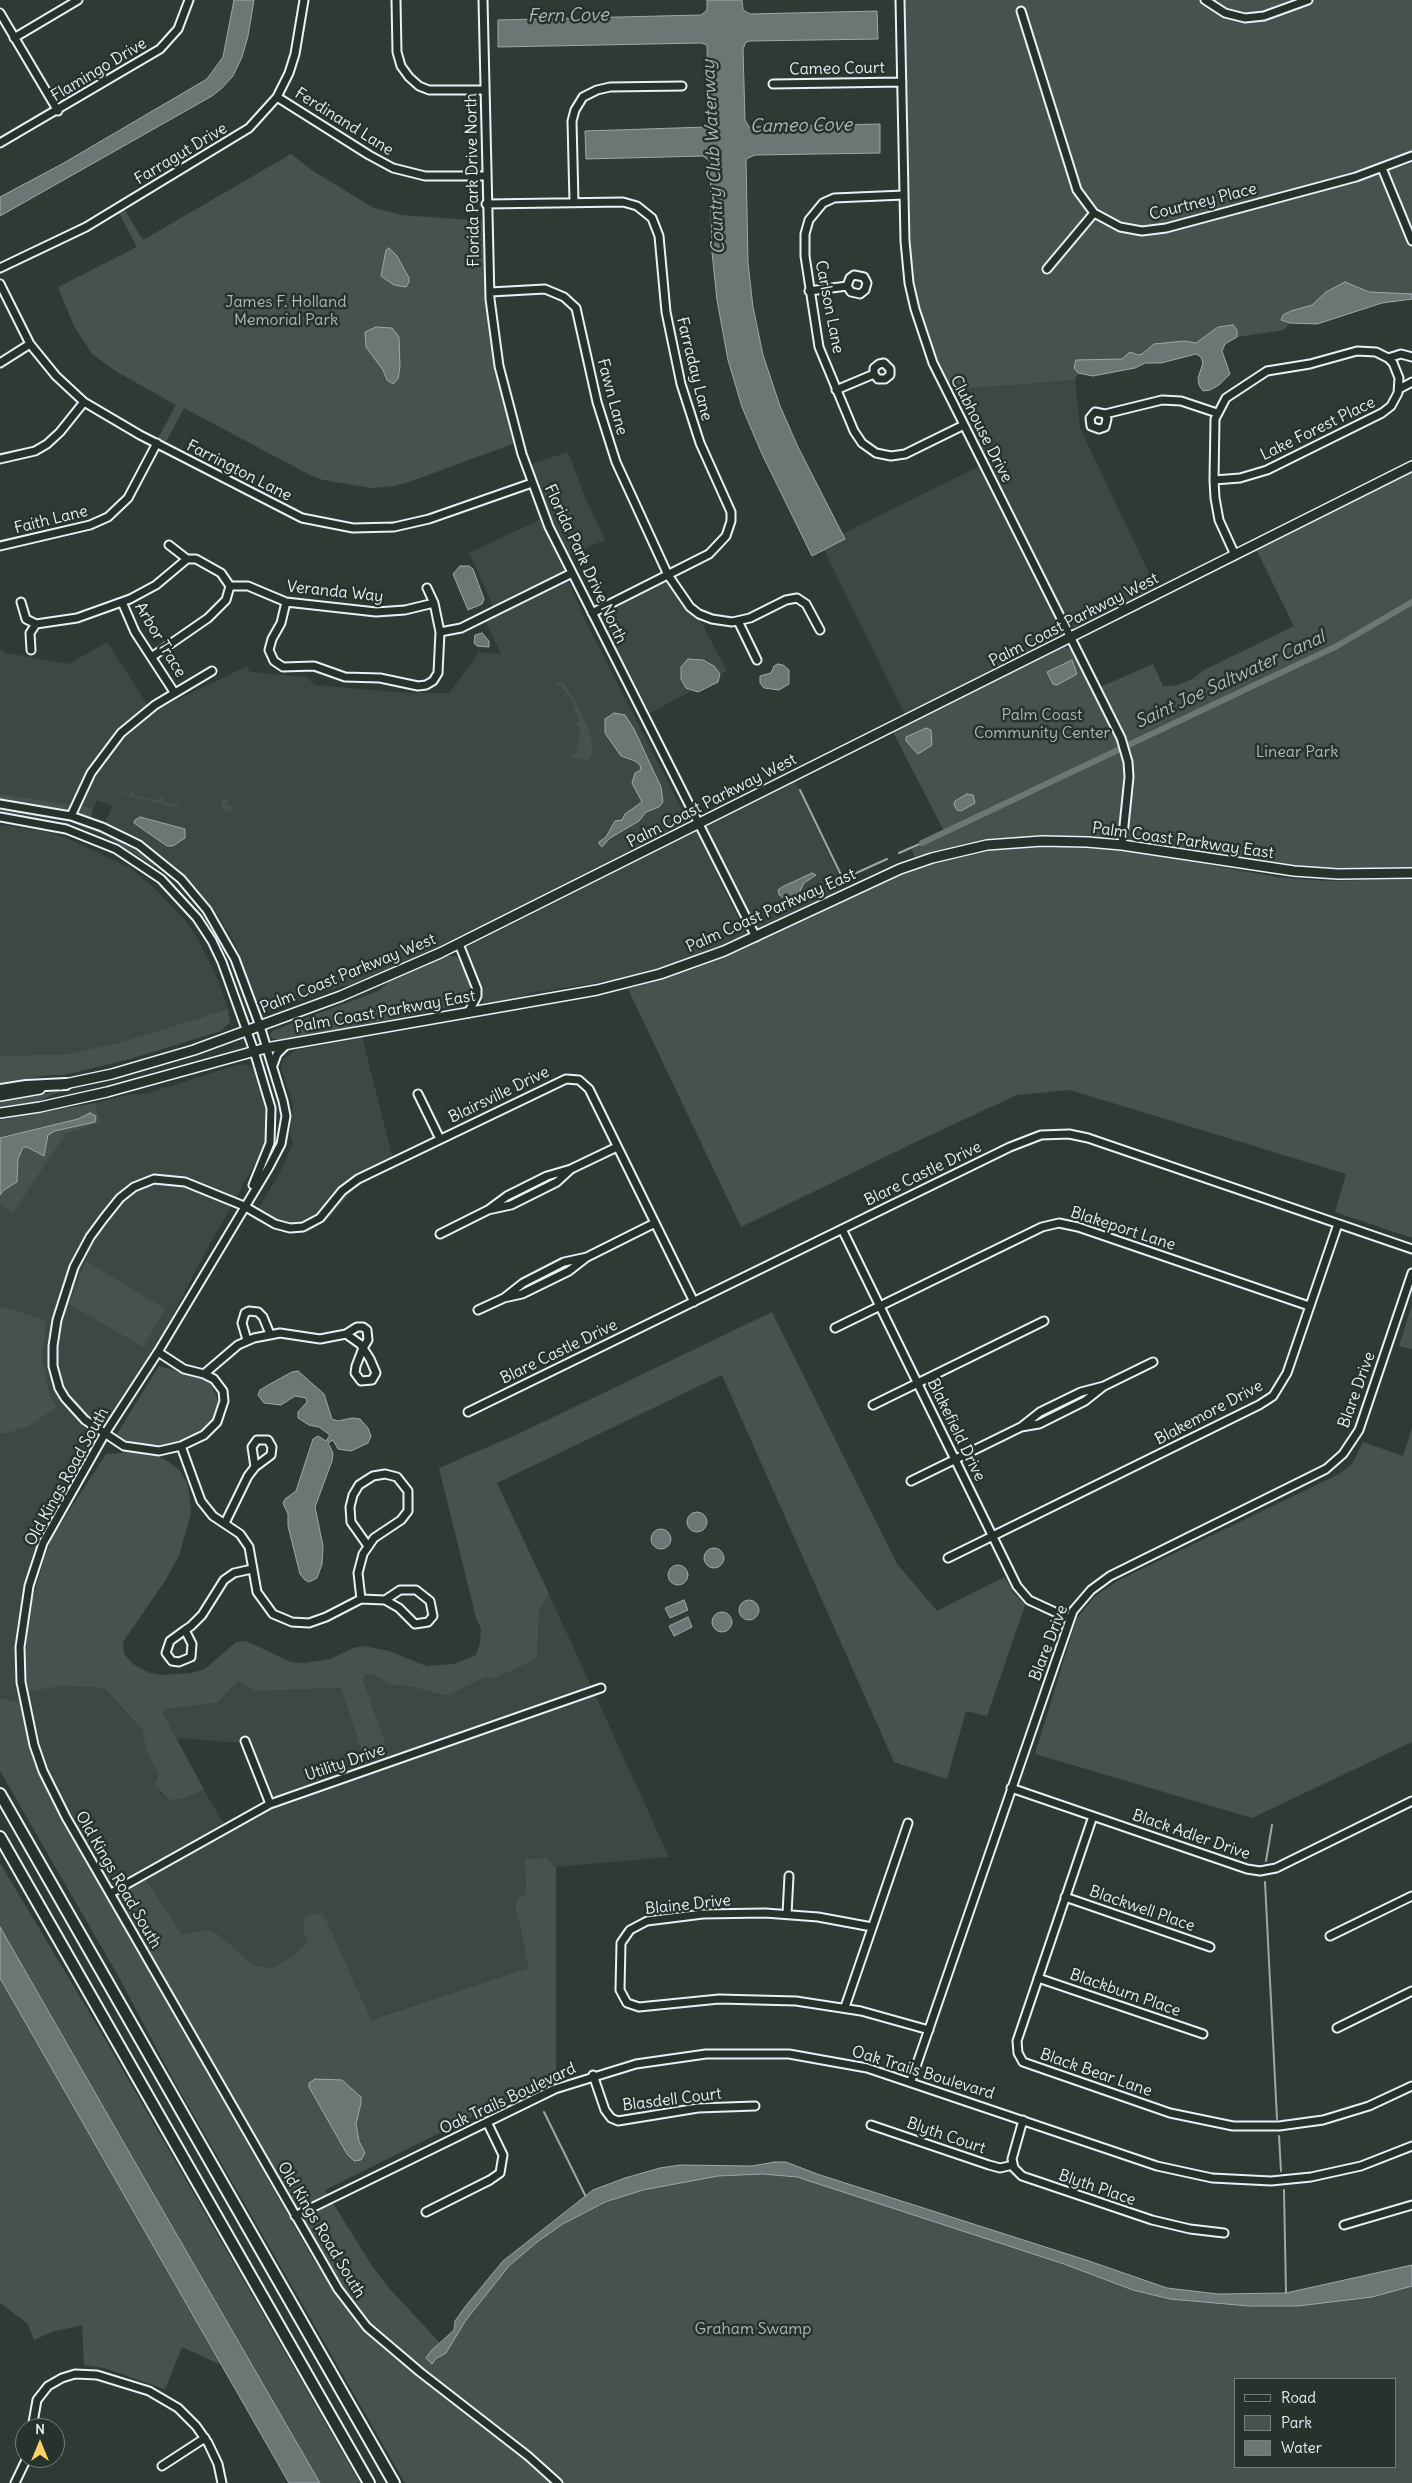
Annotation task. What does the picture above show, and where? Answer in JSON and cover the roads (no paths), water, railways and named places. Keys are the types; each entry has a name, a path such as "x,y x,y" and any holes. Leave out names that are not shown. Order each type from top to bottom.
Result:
{"highway":[{"path":"0,1090 26,1086 66,1084"},
{"path":"0,1794 394,2483"},
{"path":"0,1837 370,2483"}],"main road":[{"name":"Palm Coast Parkway West","path":"0,1096 66,1084 194,1050 361,988 460,944 1412,466"},
{"name":"Palm Coast Parkway East","path":"0,1113 40,1107 106,1092 266,1048 597,990 654,976 710,957 756,937 900,869 969,848 1042,840 1122,845 1294,871 1338,874 1412,873"}],"street":[{"path":"14,38 78,0"},
{"name":"Flamingo Drive","path":"0,142 58,111 160,49 181,24 189,0"},
{"name":"Farragut Drive","path":"0,268 86,227 229,142 254,124 277,97 294,61 304,0"},
{"path":"396,0 397,52 401,66 408,77 428,90 484,90"},
{"name":"Florida Park Drive North","path":"483,0 486,204 490,292 501,374 513,423 532,483 549,527 698,826 756,937"},
{"name":"Clubhouse Drive","path":"900,0 907,266 915,309 933,364 1124,748 1129,777 1122,845"},
{"path":"1205,0 1224,13 1245,18 1260,16 1293,3 1308,0"},
{"name":"Courtney Place","path":"1021,11 1073,179 1082,198 1094,213 1126,229 1153,230 1341,181 1412,156"},
{"path":"0,13 58,111"},
{"name":"Cameo Court","path":"773,84 902,82"},
{"path":"574,202 572,121 575,110 583,98 592,92 610,87 682,86"},
{"name":"Ferdinand Lane","path":"277,97 393,168 425,176 486,176"},
{"path":"1382,168 1412,241"},
{"name":"Carlson Lane","path":"904,195 839,197 828,200 818,208 810,220 805,234 809,291 819,347 836,390 859,439 866,447 881,455 896,456 905,454 964,425"},
{"name":"Farraday Lane","path":"486,204 628,202 646,212 654,222 659,236 666,312 675,360 700,442 731,512 729,530 716,548 668,575 592,613"},
{"path":"1047,269 1094,213"},
{"name":"Farrington Lane","path":"0,284 30,344 53,374 84,402 114,421 292,514 319,523 353,528 385,528 418,522 532,483"},
{"path":"809,291 847,286"},
{"name":"Fawn Lane","path":"490,292 545,289 564,297 576,308 597,402 610,442 634,504 668,575 686,602 699,614 719,621 738,621"},
{"path":"0,363 30,344"},
{"path":"1235,555 1219,520 1214,480 1216,413 1230,395 1267,371 1310,364 1362,350 1376,352 1388,358 1397,371 1399,389 1412,382"},
{"path":"1388,358 1401,354 1412,357"},
{"path":"836,390 874,374"},
{"name":"Lake Forest Place","path":"1214,480 1252,476 1382,414 1394,402 1399,389"},
{"path":"1104,414 1167,399 1182,401 1216,413"},
{"path":"0,459 29,452 48,444 84,402"},
{"name":"Faith Lane","path":"0,546 90,525 108,517 128,498 157,443"},
{"path":"153,656 208,618 226,600 230,586 227,578 219,571 196,559 187,559 169,545"},
{"path":"20,602 26,619 36,624 70,620 122,602 156,585 187,559"},
{"path":"440,632 461,628 572,573"},
{"name":"Veranda Way","path":"230,586 248,586 286,602 376,612 405,610 434,603"},
{"path":"286,602 281,623 272,639 269,650 274,662 284,666 314,666 352,678 380,678 418,686 426,685 433,681 438,673 440,632 434,603 427,588"},
{"path":"757,660 738,621 750,618 789,598 798,598 806,604 820,630"},
{"name":"Arbor Trace","path":"122,602 135,632 153,656 174,692"},
{"path":"32,650 30,633 36,624"},
{"path":"71,816 91,773 112,744 140,716 174,692 212,671"},
{"path":"0,804 71,816 128,839 154,856 181,879 207,910 229,947 260,1026 285,1106 284,1132 275,1157 244,1206"},
{"path":"0,817 53,826 98,840 125,854 162,879 197,918 212,941 225,971 270,1101 272,1129 266,1156 244,1206"},
{"path":"460,944 477,989 477,996 468,1013"},
{"path":"273,1068 276,1054 286,1046"},
{"name":"Blairsville Drive","path":"204,1374 214,1379 222,1388 224,1401 217,1422 207,1432 181,1446 159,1450 142,1450 124,1446 104,1435 70,1406 59,1388 53,1360 54,1334 61,1304 74,1267 90,1236 125,1194 138,1184 154,1179 169,1179 190,1183 244,1206 279,1225 290,1228 306,1226 323,1216 339,1195 353,1182 561,1080 573,1078 581,1081 590,1089 694,1302"},
{"path":"418,1094 440,1139"},
{"name":"Blare Castle Drive","path":"468,1412 1021,1142 1041,1136 1059,1134 1088,1138 1412,1249"},
{"path":"440,1234 488,1210 502,1199 547,1176 572,1170 617,1147"},
{"name":"Old Kings Road South","path":"244,1206 158,1352 104,1435 51,1527 38,1557 24,1615 19,1668 28,1722 43,1771 66,1817 324,2268 367,2327 420,2372 528,2456 558,2483"},
{"path":"478,1310 504,1298 522,1294 561,1275 578,1266 587,1257 655,1223"},
{"name":"Blakeport Lane","path":"835,1328 1042,1227 1059,1223 1078,1226 1310,1306"},
{"name":"Blakemore Drive","path":"948,1558 1270,1399 1285,1378 1338,1224"},
{"name":"Blakefield Drive","path":"842,1229 1022,1594 1033,1602 1070,1619"},
{"name":"Blare Drive","path":"911,2081 1070,1619 1090,1590 1110,1576 1312,1476 1326,1468 1343,1454 1359,1430 1412,1273"},
{"path":"247,1340 242,1323 245,1313 249,1310 258,1312 263,1317 270,1334"},
{"path":"873,1405 1044,1321"},
{"path":"158,1352 184,1369 204,1374 238,1344 270,1334 291,1334 320,1340 346,1334 357,1327 365,1328 368,1336 363,1348 346,1334"},
{"path":"911,1482 1021,1427 1039,1424 1090,1399 1104,1386 1153,1362"},
{"path":"181,1446 201,1501 210,1512 246,1541 251,1554 254,1585 260,1600 273,1614 285,1620 301,1624 319,1620 361,1600 385,1600 399,1608 416,1624 428,1622 432,1616 430,1601 416,1590 400,1590 385,1600"},
{"path":"225,1523 255,1467"},
{"path":"361,1600 358,1568 368,1546 380,1534 401,1520 408,1511 408,1491 397,1477 385,1474 372,1476 359,1485 353,1495 350,1507 351,1522 368,1546"},
{"path":"185,1630 192,1644 191,1657 179,1662 172,1661 168,1658 167,1646 170,1641 202,1615 224,1580 234,1573 252,1569"},
{"name":"Utility Drive","path":"111,1893 270,1804 601,1688"},
{"path":"245,1741 270,1804"},
{"name":"Black Adler Drive","path":"1012,1788 1248,1869 1263,1871 1276,1868 1412,1801"},
{"name":"Black Bear Lane","path":"1093,1816 1016,2041 1018,2053 1023,2062 1183,2117 1233,2126 1297,2124 1346,2114 1412,2086"},
{"path":"845,2007 908,1823"},
{"path":"787,1914 789,1876"},
{"path":"1330,1936 1412,1896"},
{"name":"Blackwell Place","path":"1066,1897 1210,1947"},
{"name":"Blaine Drive","path":"872,1927 787,1914 703,1914 657,1918 640,1923 627,1932 620,1947 622,1996 629,2004 639,2007 734,1998 796,2001 845,2007 929,2030"},
{"name":"Blackburn Place","path":"1038,1978 1203,2034"},
{"path":"1337,2028 1412,1991"},
{"name":"Oak Trails Boulevard","path":"295,2216 555,2089 593,2075 662,2059 706,2054 760,2052 789,2054 842,2062 911,2081 1169,2169 1226,2179 1284,2180 1324,2175 1374,2162 1412,2146"},
{"name":"Blasdell Court","path":"593,2075 605,2110 611,2118 618,2121 698,2108 755,2106"},
{"path":"1013,2165 1013,2150 1023,2120"},
{"path":"426,2212 490,2180 500,2173 503,2155 487,2122"},
{"name":"Blyth Court","path":"871,2125 989,2165 1000,2168 1013,2165"},
{"name":"Blyth Place","path":"1013,2165 1019,2174 1029,2179 1143,2218 1190,2229 1224,2233"},
{"path":"1344,2225 1412,2205"},
{"path":"33,2418 34,2408 44,2390 62,2378 83,2373 116,2381 157,2395 185,2414 205,2438 214,2454 222,2483"},
{"path":"162,2466 205,2438"},
{"path":"15,2483 22,2468"}],"water":[{"path":"234,0 254,0 248,36 242,57 233,76 222,88 212,96 0,216 0,197 62,164 207,79 223,57"},
{"path":"707,0 742,0 743,10 750,14 877,11 878,39 750,41 746,42 743,49 745,120 749,127 880,124 880,153 755,155 746,159 748,263 753,307 763,355 780,406 798,447 845,539 812,556 762,454 742,407 728,360 717,300 712,252 710,161 703,156 586,159 585,131 707,127 709,123 707,45 701,43 498,47 498,20 701,15 707,10"},
{"path":"389,248 397,256 409,278 406,287 394,285 381,276 386,250"},
{"path":"1345,282 1369,292 1412,294 1412,299 1382,303 1317,324 1290,323 1281,320 1283,315 1312,305 1326,292"},
{"path":"1233,325 1237,330 1237,337 1225,344 1222,351 1230,374 1219,385 1210,390 1203,391 1199,385 1198,378 1203,363 1201,357 1196,354 1161,363 1145,363 1135,368 1093,376 1078,373 1074,368 1076,360 1122,359 1130,352 1138,355 1142,354 1154,344 1184,341 1196,343 1218,327"},
{"path":"376,327 392,328 399,337 400,367 398,379 393,384 387,380 383,370 366,347 365,332"},
{"path":"460,566 469,566 473,569 484,599 482,604 468,610 453,574"},
{"path":"482,633 489,641 489,647 477,646 474,643 475,635"},
{"path":"688,659 703,660 714,666 720,674 718,682 698,692 686,688 681,679 681,667"},
{"path":"1072,660 1077,674 1057,685 1053,684 1047,672"},
{"path":"778,664 783,665 789,670 789,684 779,690 764,688 760,683 760,676 771,673 774,666"},
{"path":"614,713 625,715 634,729 661,787 663,802 659,807 646,812 639,821 610,838 602,847 599,842 606,837 615,821 622,820 625,814 642,802 632,783 635,773 641,770 640,765 621,756 605,733 605,719"},
{"path":"926,728 931,730 932,745 918,754 906,741 906,737"},
{"path":"967,794 973,795 975,803 961,811 957,810 954,805 955,801"},
{"path":"140,817 185,829 185,838 173,846 167,846 134,823"},
{"path":"812,873 816,875 804,883 798,895 786,899 779,895 778,890 782,887"},
{"path":"90,1113 96,1116 95,1122 55,1131 48,1135 44,1156 27,1147 23,1147 18,1159 17,1182 4,1190 0,1195 0,1138 78,1119"},
{"path":"298,1371 324,1394 332,1419 338,1421 352,1418 360,1419 368,1428 371,1436 368,1443 351,1451 338,1449 333,1440 328,1443 333,1453 332,1461 315,1507 323,1546 322,1564 317,1578 309,1582 300,1574 288,1526 288,1514 283,1503 285,1499 296,1491 313,1439 318,1436 326,1441 330,1435 319,1427 309,1425 298,1418 298,1412 307,1402 306,1398 295,1396 281,1405 264,1403 258,1395 260,1390 292,1372"},
{"path":"697,1512 704,1515 707,1522 704,1529 697,1532 690,1529 687,1522 690,1515"},
{"path":"661,1529 668,1532 671,1539 668,1546 661,1549 654,1546 651,1539 654,1532"},
{"path":"714,1548 721,1551 724,1558 721,1565 714,1568 707,1565 704,1558 707,1551"},
{"path":"678,1565 685,1568 688,1575 685,1582 678,1585 671,1582 668,1575 671,1568"},
{"path":"684,1600 688,1610 670,1618 665,1608"},
{"path":"749,1600 756,1603 759,1610 756,1617 749,1620 742,1617 739,1610 742,1603"},
{"path":"722,1612 729,1615 732,1622 729,1629 722,1632 715,1629 712,1622 715,1615"},
{"path":"688,1617 692,1627 674,1636 669,1626"},
{"path":"0,1927 320,2483 289,2483 0,1978"},
{"path":"315,2079 342,2080 361,2097 356,2124 359,2141 365,2153 361,2160 354,2161 347,2154 309,2087 309,2083"},
{"path":"786,2162 817,2174 1086,2260 1167,2288 1218,2294 1286,2293 1412,2265 1412,2286 1372,2297 1298,2306 1249,2306 1170,2299 1133,2290 1064,2264 797,2177 763,2174 718,2176 643,2190 605,2202 563,2224 537,2242 509,2266 466,2320 446,2353 432,2364 426,2358 454,2330 455,2321 503,2261 593,2190 660,2168 680,2165 752,2166"}],"waterway":[{"name":"Saint Joe Saltwater Canal","path":"922,843 1337,646 1412,602"},
{"path":"800,790 843,879 887,859"},
{"path":"899,853 922,843"},
{"path":"1266,1861 1272,1825"},
{"path":"1265,1882 1277,2119"},
{"path":"544,2112 585,2195"},
{"path":"1279,2136 1281,2171"},
{"path":"1284,2190 1286,2293"}],"water label":[{"name":"Fern Cove","path":"568,16"},
{"name":"Cameo Cove","path":"801,126"},
{"name":"Country Club Waterway","path":"714,157"}],"park label":[{"name":"James F. Holland Memorial Park","path":"286,311"},
{"name":"Palm Coast Community Center","path":"1042,724"},
{"name":"Linear Park","path":"1297,752"},
{"name":"Graham Swamp","path":"753,2329"}]}
